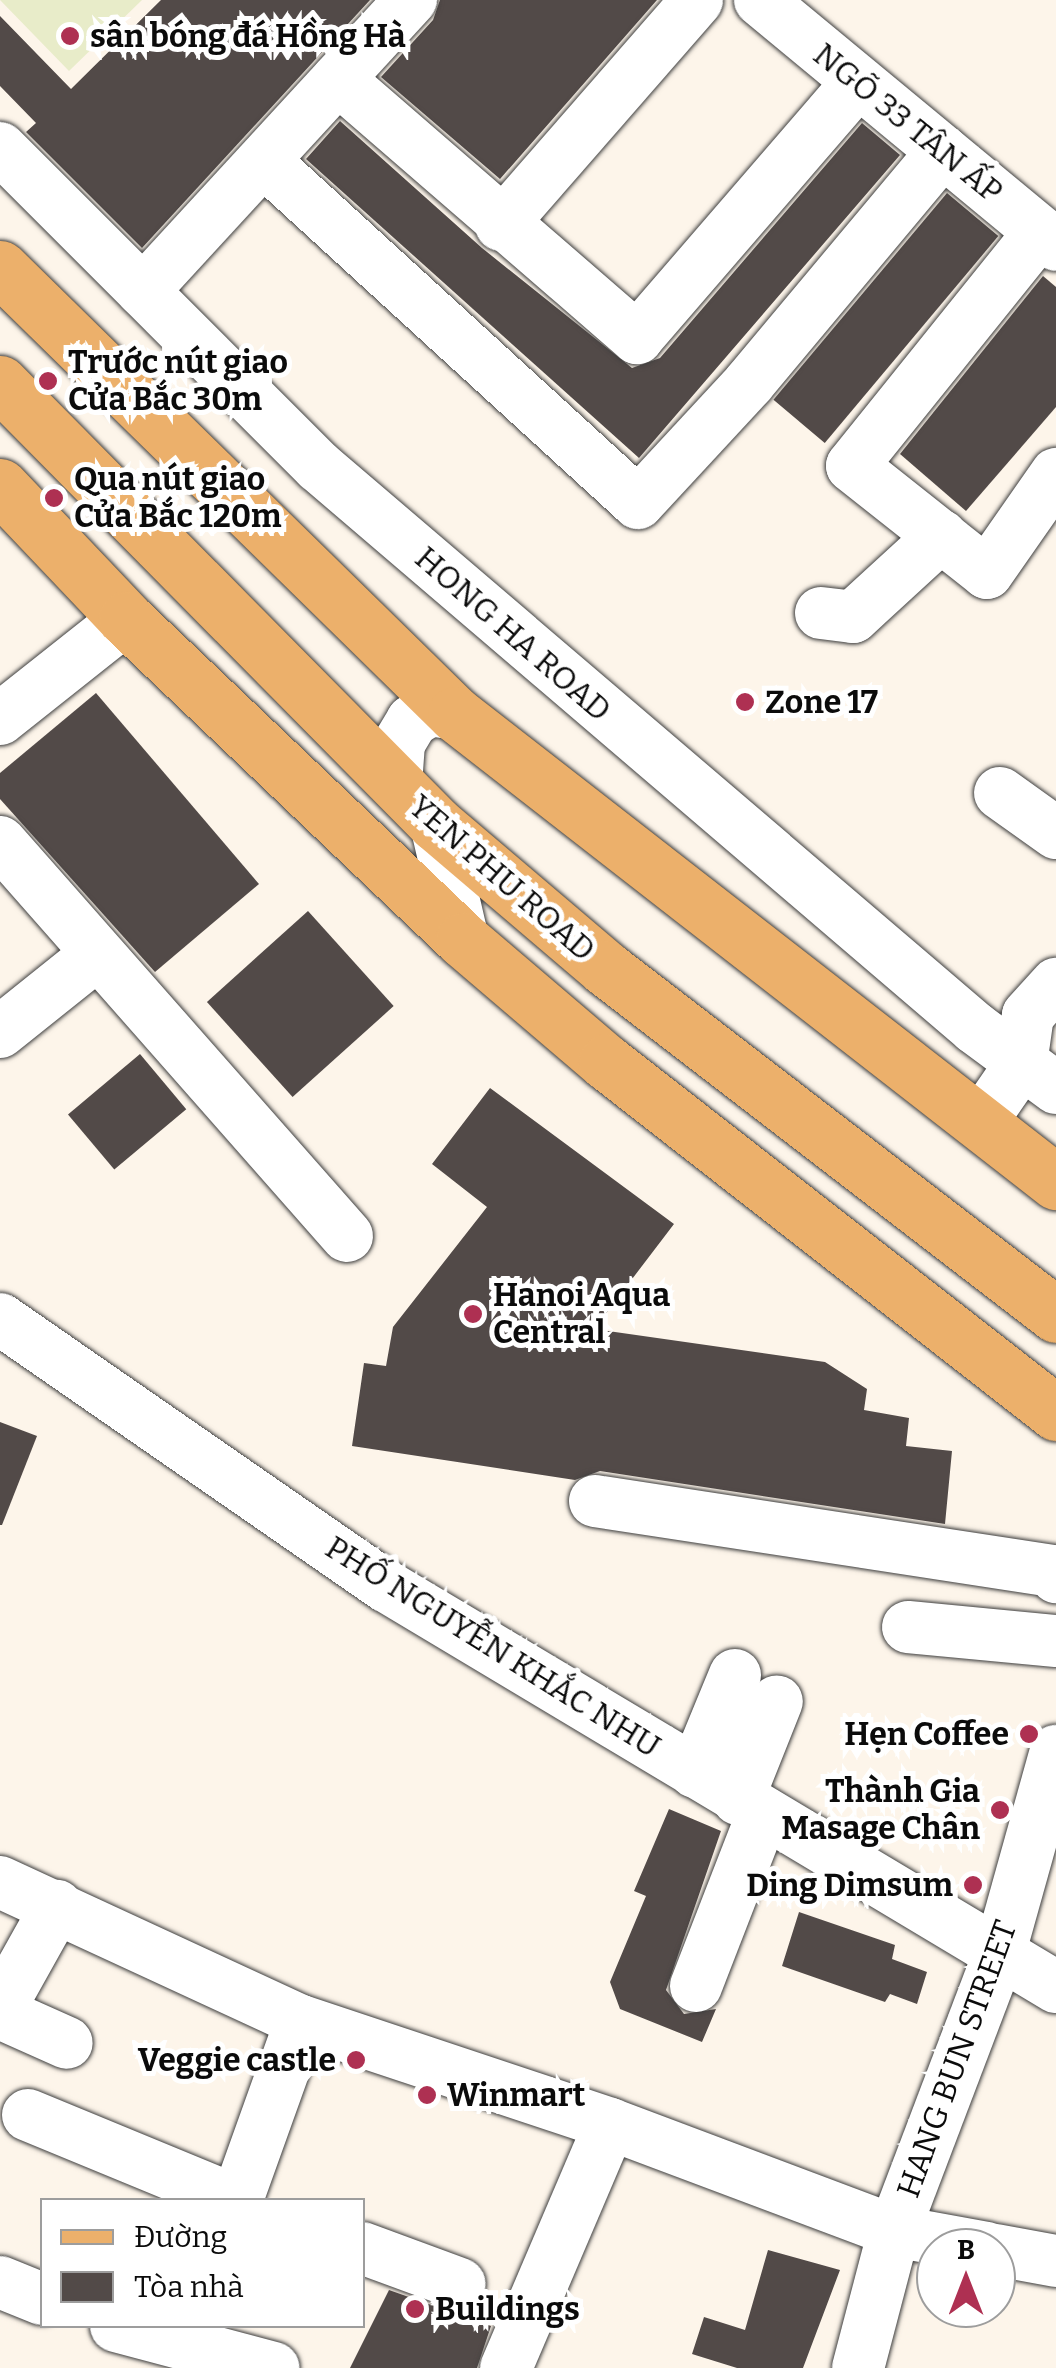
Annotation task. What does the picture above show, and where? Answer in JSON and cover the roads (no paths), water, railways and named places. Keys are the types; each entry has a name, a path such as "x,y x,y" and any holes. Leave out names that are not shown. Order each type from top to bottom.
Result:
{"main road":[{"path":"0,268 455,714 1056,1182"},
{"name":"YEN PHU ROAD","path":"0,383 436,824 605,968 1056,1315"},
{"path":"0,486 126,618 463,940 606,1062 1056,1412"}],"street":[{"path":"143,290 411,0"},
{"path":"501,225 697,0"},
{"name":"NGÕ 33 TÂN ẤP","path":"760,0 856,84 943,150 1048,239"},
{"path":"338,80 501,225 637,338 856,84"},
{"name":"HONG HA ROAD","path":"0,148 318,466 976,1028"},
{"path":"265,162 638,504 749,383 943,150"},
{"path":"1048,239 852,466 987,573 1056,474"},
{"path":"821,613 854,617 940,536"},
{"path":"0,719 126,618"},
{"path":"396,784 399,743 412,722 430,710 455,714"},
{"path":"1000,792 1056,832"},
{"path":"436,824 463,940"},
{"path":"0,842 96,956 347,1236"},
{"path":"0,1032 96,956"},
{"path":"928,1084 976,1028 1040,1038 981,1122"},
{"name":"PHỐ NGUYỄN KHẮC NHU","path":"0,1319 386,1586 1056,1987"},
{"path":"595,1501 1053,1572 1056,1578"},
{"path":"908,1627 1056,1641"},
{"path":"696,1986 756,1688"},
{"name":"HANG BUN STREET","path":"858,2368 894,2231 999,1955 1056,1751"},
{"path":"0,1882 301,2022 610,2124 894,2231 916,2235"},
{"path":"56,1906 0,2011 66,2043"},
{"path":"237,2198 301,2022"},
{"path":"28,2115 231,2198"},
{"path":"506,2368 610,2124"},
{"path":"365,2249 460,2284"},
{"path":"1016,2254 1056,2261"},
{"path":"0,2282 40,2298"},
{"path":"123,2328 274,2368"}],"place":[{"name":"sân bóng đá Hồng Hà","path":"70,36"},
{"name":"Trước nút giao Cửa Bắc 30m","path":"48,381"},
{"name":"Qua nút giao Cửa Bắc 120m","path":"54,498"},
{"name":"Zone 17","path":"745,702"},
{"name":"Hanoi Aqua Central","path":"473,1314"},
{"name":"Hẹn Coffee","path":"1029,1734"},
{"name":"Thành Gia Masage Chân","path":"1000,1810"},
{"name":"Ding Dimsum","path":"973,1885"},
{"name":"Veggie castle","path":"356,2060"},
{"name":"Winmart","path":"427,2095"},
{"name":"Buildings","path":"415,2309"}]}
